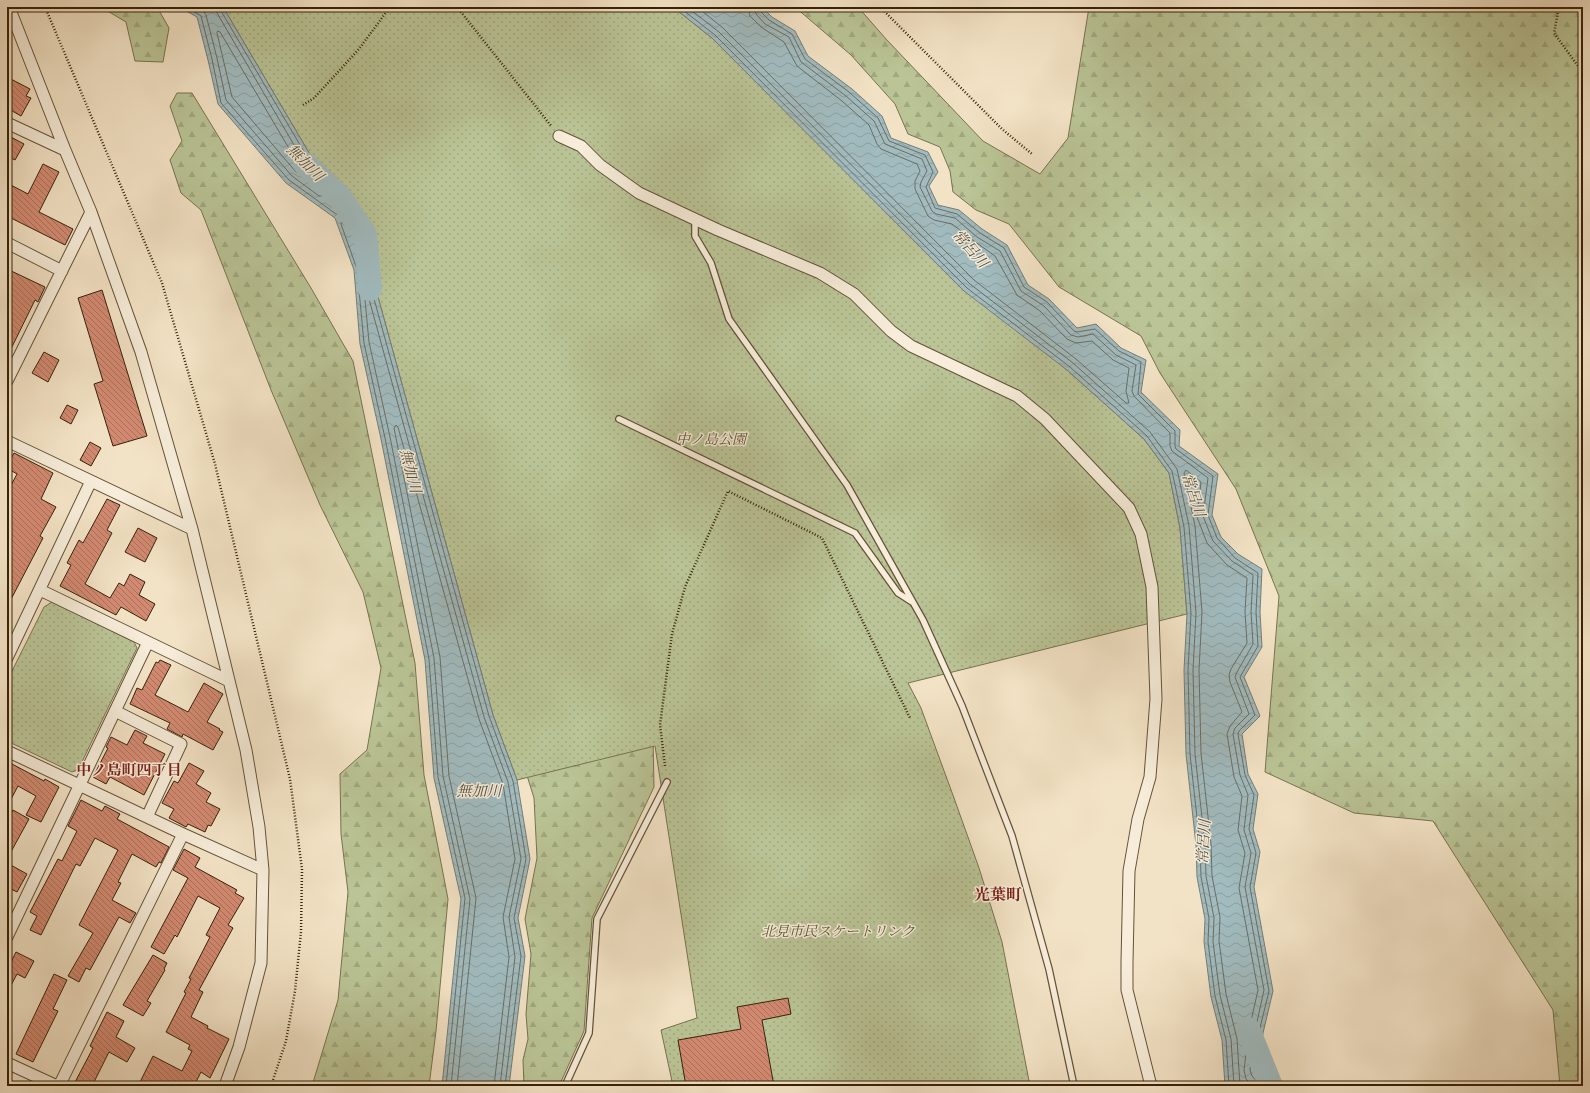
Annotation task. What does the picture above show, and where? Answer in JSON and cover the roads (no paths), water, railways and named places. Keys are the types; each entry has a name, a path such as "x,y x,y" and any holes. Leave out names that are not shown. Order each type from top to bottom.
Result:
{"street":[{"path":"9,7 91,212 141,352 192,529 246,750 259,827 263,870 261,963 239,1046 225,1086"},
{"path":"7,123 65,150"},
{"path":"559,136 581,146 600,165 639,193 695,220 820,273 854,294 891,331 911,346 1017,396 1045,419 1129,508 1141,534 1152,587 1156,699 1150,777 1138,819 1129,871 1127,990 1151,1086"},
{"path":"7,381 91,212"},
{"path":"7,243 62,271"},
{"path":"7,441 192,529"},
{"path":"7,658 91,481"},
{"path":"40,590 229,680"},
{"path":"7,937 148,642"},
{"path":"114,711 181,744 146,817"},
{"path":"7,751 79,786 263,870"},
{"path":"7,1063 58,1086 183,834"}],"lane":[{"path":"695,220 695,236 711,263 729,320 847,485 923,620 962,706 1012,836 1049,969 1074,1086"},
{"path":"619,419 855,533 898,593 914,603"},
{"path":"565,1086 589,1033 597,919 667,782"}],"water":[{"name":"無加川","path":"179,7 223,7 364,246 493,715 517,780 530,859 518,918 525,956 509,1086 442,1086 461,899 434,778 425,660 381,439 360,344 354,270 335,218 286,183 218,104 197,17"},
{"path":"673,7 762,7 772,17 795,31 808,56 852,89 882,116 891,138 928,152 938,172 929,186 938,205 959,210 982,229 1007,245 1028,285 1049,299 1077,328 1096,324 1121,348 1146,360 1141,392 1180,430 1179,446 1218,474 1212,515 1221,537 1238,554 1262,569 1260,612 1262,647 1244,677 1260,716 1242,734 1248,774 1258,794 1253,829 1260,852 1254,887 1273,991 1263,1033 1259,1071 1273,1086 1225,1086 1222,1040 1211,997 1204,942 1205,919 1197,877 1196,845 1186,754 1184,670 1187,614 1180,528 1169,473 1144,439 1067,370 964,291 712,38"}],"waterway":[{"name":"無加川","path":"305,164 339,196 365,234 370,289"},
{"name":"常呂川","path":"1248,1029 1271,1086"}],"district":[{"name":"中ノ島町四丁目","path":"129,770"},
{"name":"光葉町","path":"998,895"}],"park label":[{"name":"中ノ島公園","path":"711,439"},
{"name":"北見市民スケートリンク","path":"838,931"}]}
